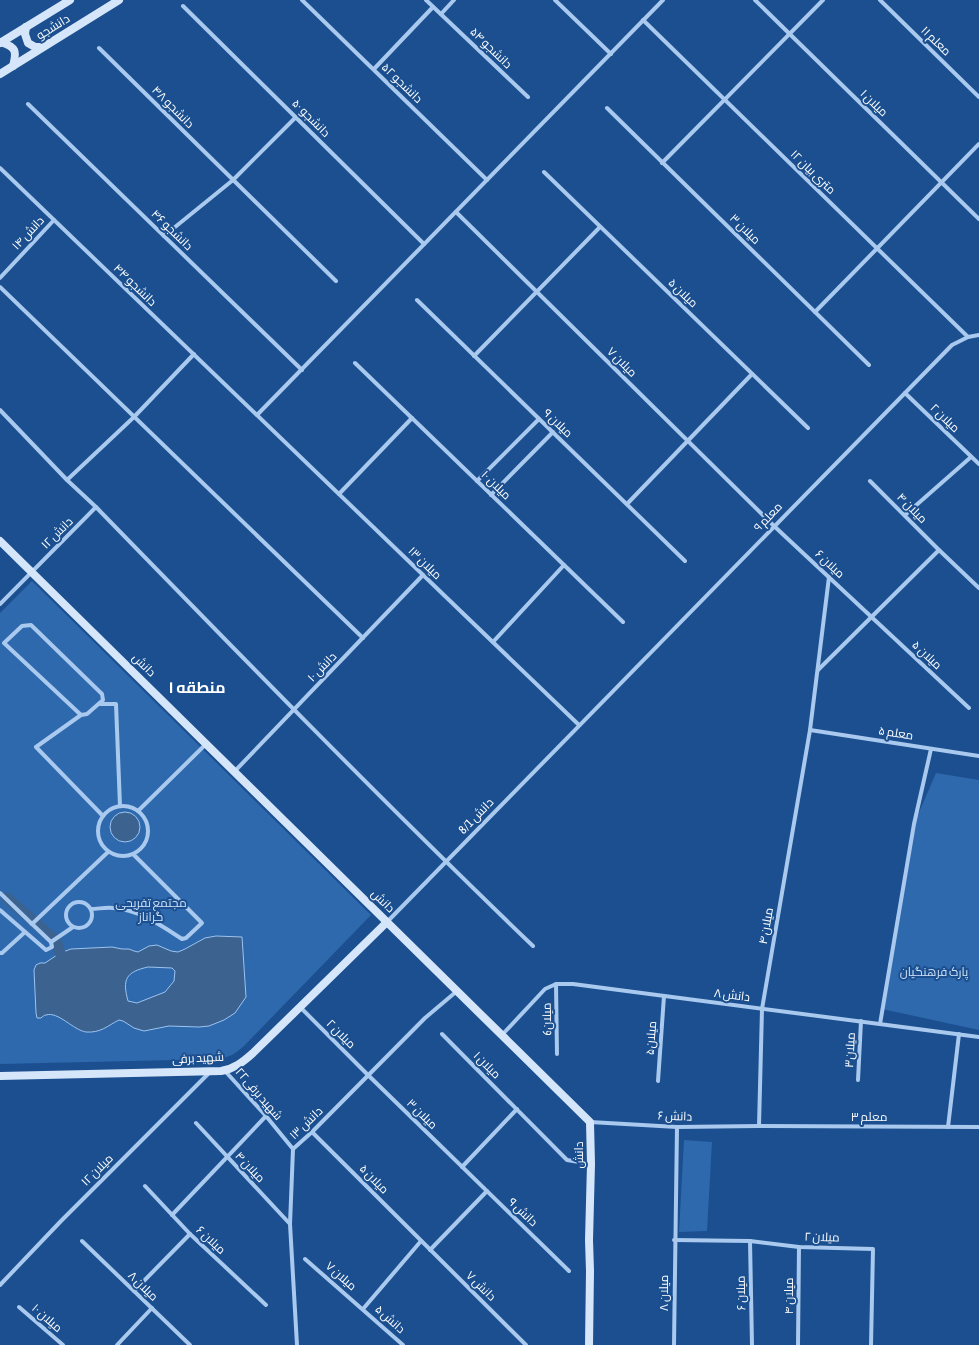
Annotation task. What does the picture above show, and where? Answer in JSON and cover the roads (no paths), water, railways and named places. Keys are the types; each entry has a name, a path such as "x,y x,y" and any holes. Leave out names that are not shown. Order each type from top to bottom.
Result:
{"street":[{"name":"دانشجو","path":"0,42 70,0"},
{"name":"دانشجو","path":"0,74 120,0"},
{"name":"دانشجو ۵۲","path":"302,0 487,180"},
{"name":"دانشجو ۵۴","path":"426,0 528,97"},
{"path":"441,14 454,0"},
{"path":"555,0 611,54"},
{"path":"257,415 663,0"},
{"name":"میلان ۱","path":"755,0 979,219"},
{"path":"662,163 823,0"},
{"name":"معلم ۱۱","path":"880,0 979,97"},
{"name":"دانشجو ۵۰","path":"183,6 424,244"},
{"path":"374,69 433,7"},
{"name":"۱۲ متری بیان","path":"644,20 968,337"},
{"path":"26,27 25,34 28,43 36,47 42,47"},
{"path":"0,42 9,45 14,49 16,55 13,66"},
{"name":"دانشجو ۴۸","path":"99,48 336,281"},
{"name":"دانشجو ۴۶","path":"28,104 302,370"},
{"name":"میلان ۳","path":"607,108 869,365"},
{"path":"164,236 233,180 296,117"},
{"path":"815,312 979,144"},
{"name":"دانشجو ۴۴","path":"0,169 257,415"},
{"name":"میلان ۵","path":"544,172 808,428"},
{"name":"میلان ۷","path":"456,212 774,526"},
{"name":"دانش ۱۴","path":"0,278 54,220"},
{"path":"474,356 600,227"},
{"path":"0,287 363,638"},
{"name":"میلان ۹","path":"417,300 685,561"},
{"name":"معلم ۹","path":"579,725 952,345 968,337 979,335"},
{"path":"67,480 134,417 194,354"},
{"name":"میلان ۱۰","path":"355,363 623,622"},
{"path":"626,504 752,374"},
{"name":"میلان ۲","path":"905,394 971,457"},
{"path":"0,410 67,480 445,862 533,946"},
{"name":"میلان ۱۳","path":"257,415 579,725"},
{"path":"339,494 412,418"},
{"path":"477,481 539,419"},
{"path":"491,495 552,432"},
{"path":"905,515 971,457 979,464"},
{"name":"میلان ۴","path":"870,481 938,550"},
{"name":"دانش ۱۲","path":"0,604 96,508"},
{"name":"میلان ۶","path":"774,526 872,617"},
{"name":"دانش","path":"0,541 590,1122 589,1345"},
{"path":"818,670 938,550 979,588"},
{"path":"493,642 564,565"},
{"name":"دانش ۱۰","path":"234,772 423,575"},
{"name":"میلان ۴","path":"759,1126 762,1009 810,730 829,577"},
{"name":"میلان ۵","path":"872,617 969,708"},
{"path":"81,715 4,643 22,626 31,625 102,694 103,700 87,714 81,715 36,747 103,816"},
{"path":"99,704 116,704 120,806"},
{"name":"دانش 8/1","path":"387,922 579,725"},
{"name":"معلم ۵","path":"810,730 979,756"},
{"path":"138,811 206,744"},
{"path":"880,1024 914,824 931,749"},
{"path":"120,806 132,808 138,811 144,817 148,825 146,843 141,850 134,855 125,857 116,856 108,852 99,839 99,823 103,816 107,811 120,806"},
{"path":"26,918 32,924 39,919 108,852"},
{"path":"91,909 92,918 88,925 81,928 73,926 67,920 66,916 69,907 72,904 80,902 91,909 114,908 126,910 146,918 182,939 186,938 202,923 134,855"},
{"path":"0,893 51,942"},
{"path":"0,910 46,950 52,946 51,942 73,926"},
{"name":"شهید برفی","path":"0,1076 210,1071 224,1070 242,1064 387,922"},
{"path":"0,953 2,953 25,932"},
{"path":"502,1035 545,989 556,984"},
{"name":"دانش ۸","path":"556,984 574,984 979,1037"},
{"name":"میلان6","path":"556,984 557,1054"},
{"name":"دانش ۱۳","path":"297,1345 290,1224 293,1149 312,1132 424,1018 457,991"},
{"name":"میلان۵","path":"658,1081 664,996"},
{"name":"میلان ۲","path":"300,1007 368,1075"},
{"name":"میلان۳","path":"858,1080 861,1021"},
{"name":"میلان ۱","path":"442,1034 567,1160 591,1164"},
{"path":"948,1127 959,1034"},
{"name":"شهید برفی۲۲","path":"224,1070 266,1116 293,1149"},
{"name":"میلان ۱۲","path":"0,1285 61,1221 210,1071"},
{"name":"میلان ۳","path":"368,1075 462,1167"},
{"path":"462,1167 517,1110"},
{"path":"172,1215 266,1116"},
{"name":"دانش ۶","path":"590,1122 677,1128 759,1126"},
{"name":"میلان ۴","path":"196,1123 290,1224"},
{"name":"معلم ۳","path":"759,1126 979,1127"},
{"path":"674,1240 677,1128"},
{"name":"میلان ۵","path":"312,1132 422,1241"},
{"name":"دانش ۹","path":"462,1167 569,1271"},
{"name":"میلان ۶","path":"144,1186 190,1234 266,1305"},
{"path":"430,1250 487,1191"},
{"path":"134,1291 190,1234"},
{"name":"میلان ۲","path":"674,1240 750,1241 799,1247 873,1249 871,1345"},
{"name":"میلان ۸","path":"674,1240 674,1345"},
{"name":"میلان ۸","path":"82,1241 190,1345"},
{"path":"363,1309 422,1241"},
{"name":"دانش ۷","path":"422,1241 526,1345"},
{"name":"میلان ۶","path":"750,1241 752,1345"},
{"name":"میلان ۴","path":"798,1345 799,1247"},
{"name":"میلان ۷","path":"305,1259 363,1309"},
{"name":"میلان ۱۰","path":"19,1307 63,1345"},
{"path":"117,1345 152,1308"},
{"name":"دانش ۵","path":"363,1309 403,1345"}],"waterway":[{"path":"7,898 56,941 60,953"}],"district":[{"name":"منطقه ۱","path":"197,687"}],"park label":[{"name":"مجتمع تفریحی گراناز","path":"151,910"},
{"name":"پارک فرهنگیان","path":"934,972"}]}
